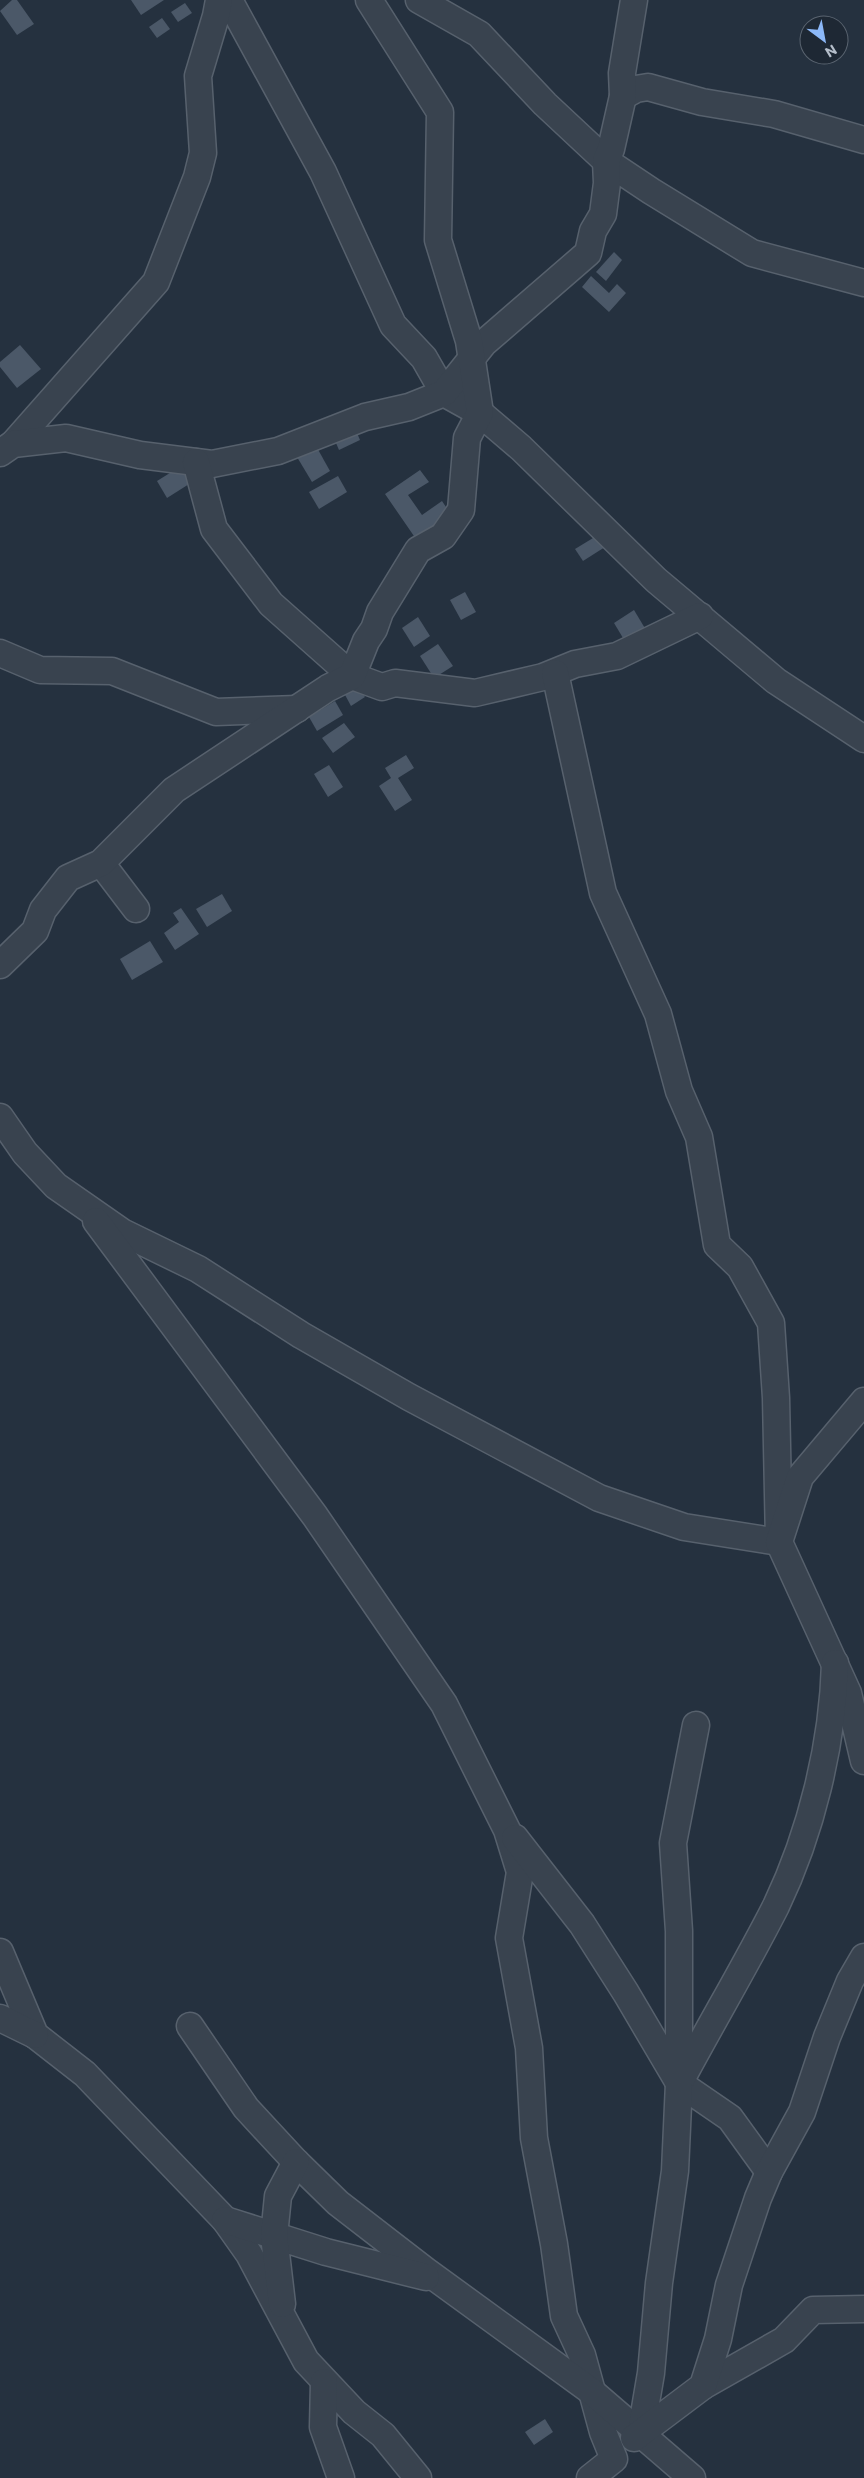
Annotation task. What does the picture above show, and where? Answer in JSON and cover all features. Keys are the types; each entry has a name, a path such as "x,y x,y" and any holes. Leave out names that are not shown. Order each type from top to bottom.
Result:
{"street":[{"path":"6,449 156,282 197,177 203,153 198,76 219,0"},
{"path":"229,0 323,172 393,325 424,358 444,393 480,413 521,448 656,580 776,681 864,739"},
{"path":"0,965 35,931 43,910 68,878 101,863 174,790 328,688 352,676 380,612 418,550 442,536 461,510 467,438 480,413 469,341 438,240 440,112 369,0"},
{"path":"419,0 479,34 545,104 606,161 752,253 864,283"},
{"path":"6,449 66,438 140,455 212,464 278,451 366,417 409,406 444,393 484,344 588,252 593,231 603,214 607,183 606,161 611,149 624,96 622,73 634,0"},
{"path":"624,96 636,89 648,87 702,102 774,114 864,140"},
{"path":"196,462 214,529 271,604 352,676 382,686 395,683 475,693 555,673 575,664 617,656 700,616"},
{"path":"0,653 40,670 112,671 216,712 298,709"},
{"path":"555,673 603,893 658,1014 680,1091 699,1137 717,1245 740,1266 771,1323 776,1398 779,1542 848,1692 864,1761"},
{"path":"101,863 136,909"},
{"path":"0,1117 25,1153 56,1186 122,1232 198,1269 309,1340 599,1498 684,1526 779,1542"},
{"path":"90,1210 99,1226 315,1516 444,1704 508,1830 520,1872 509,1938 529,2048 534,2138 554,2244 564,2316 582,2355 602,2432 616,2469"},
{"path":"779,1542 800,1477 864,1400"},
{"path":"679,2083 776,1905 809,1823 834,1705 835,1664"},
{"path":"641,2432 651,2373 659,2283 675,2170 679,2083 679,1931 673,1843 696,1726"},
{"path":"508,1830 582,1924 626,1993 679,2083 730,2118 769,2172"},
{"path":"0,1952 35,2035"},
{"path":"703,2386 718,2339 729,2285 758,2198 769,2172 802,2112 827,2037 850,1981 864,1957"},
{"path":"0,2018 35,2035 85,2074 225,2220 248,2254 306,2361 354,2412 383,2435 418,2478"},
{"path":"190,2026 246,2108 296,2162 338,2203 437,2279 591,2391 610,2409 641,2432 692,2478"},
{"path":"284,2318 274,2236 278,2196 296,2162"},
{"path":"225,2220 326,2252 437,2279"},
{"path":"590,2478 616,2469 641,2432 703,2386 784,2340 813,2310 864,2309"},
{"path":"324,2382 323,2427 342,2478"}],"building":[{"path":"12,0 17,0 34,24 17,35 0,11"},
{"path":"131,0 164,0 141,15"},
{"path":"185,3 192,13 178,22 171,12"},
{"path":"162,18 170,29 157,38 149,27"},
{"path":"614,252 622,260 606,281 596,272"},
{"path":"591,276 609,293 617,284 626,293 609,312 582,287"},
{"path":"20,345 41,369 17,388 0,367 0,362"},
{"path":"354,426 360,440 339,450 333,436"},
{"path":"316,446 330,471 312,482 297,457"},
{"path":"186,463 197,479 167,498 157,481"},
{"path":"420,470 429,482 408,495 422,515 442,501 452,516 416,539 385,494"},
{"path":"338,476 347,492 319,509 309,492"},
{"path":"598,535 605,547 583,561 575,549"},
{"path":"465,592 476,612 461,620 450,600"},
{"path":"634,610 646,630 626,643 614,623"},
{"path":"418,617 430,636 414,647 402,628"},
{"path":"438,644 453,666 434,678 420,656"},
{"path":"357,685 365,697 351,706 344,693"},
{"path":"335,701 343,715 317,731 309,717"},
{"path":"344,723 355,737 333,753 322,738"},
{"path":"406,755 414,768 398,778 412,800 395,811 379,786 391,778 385,768"},
{"path":"329,765 343,787 328,797 314,774"},
{"path":"222,894 232,911 207,927 196,909"},
{"path":"181,908 199,934 175,950 164,933 179,922 173,913"},
{"path":"150,941 163,962 132,980 120,959"},
{"path":"545,2419 553,2432 534,2445 525,2432"}]}
